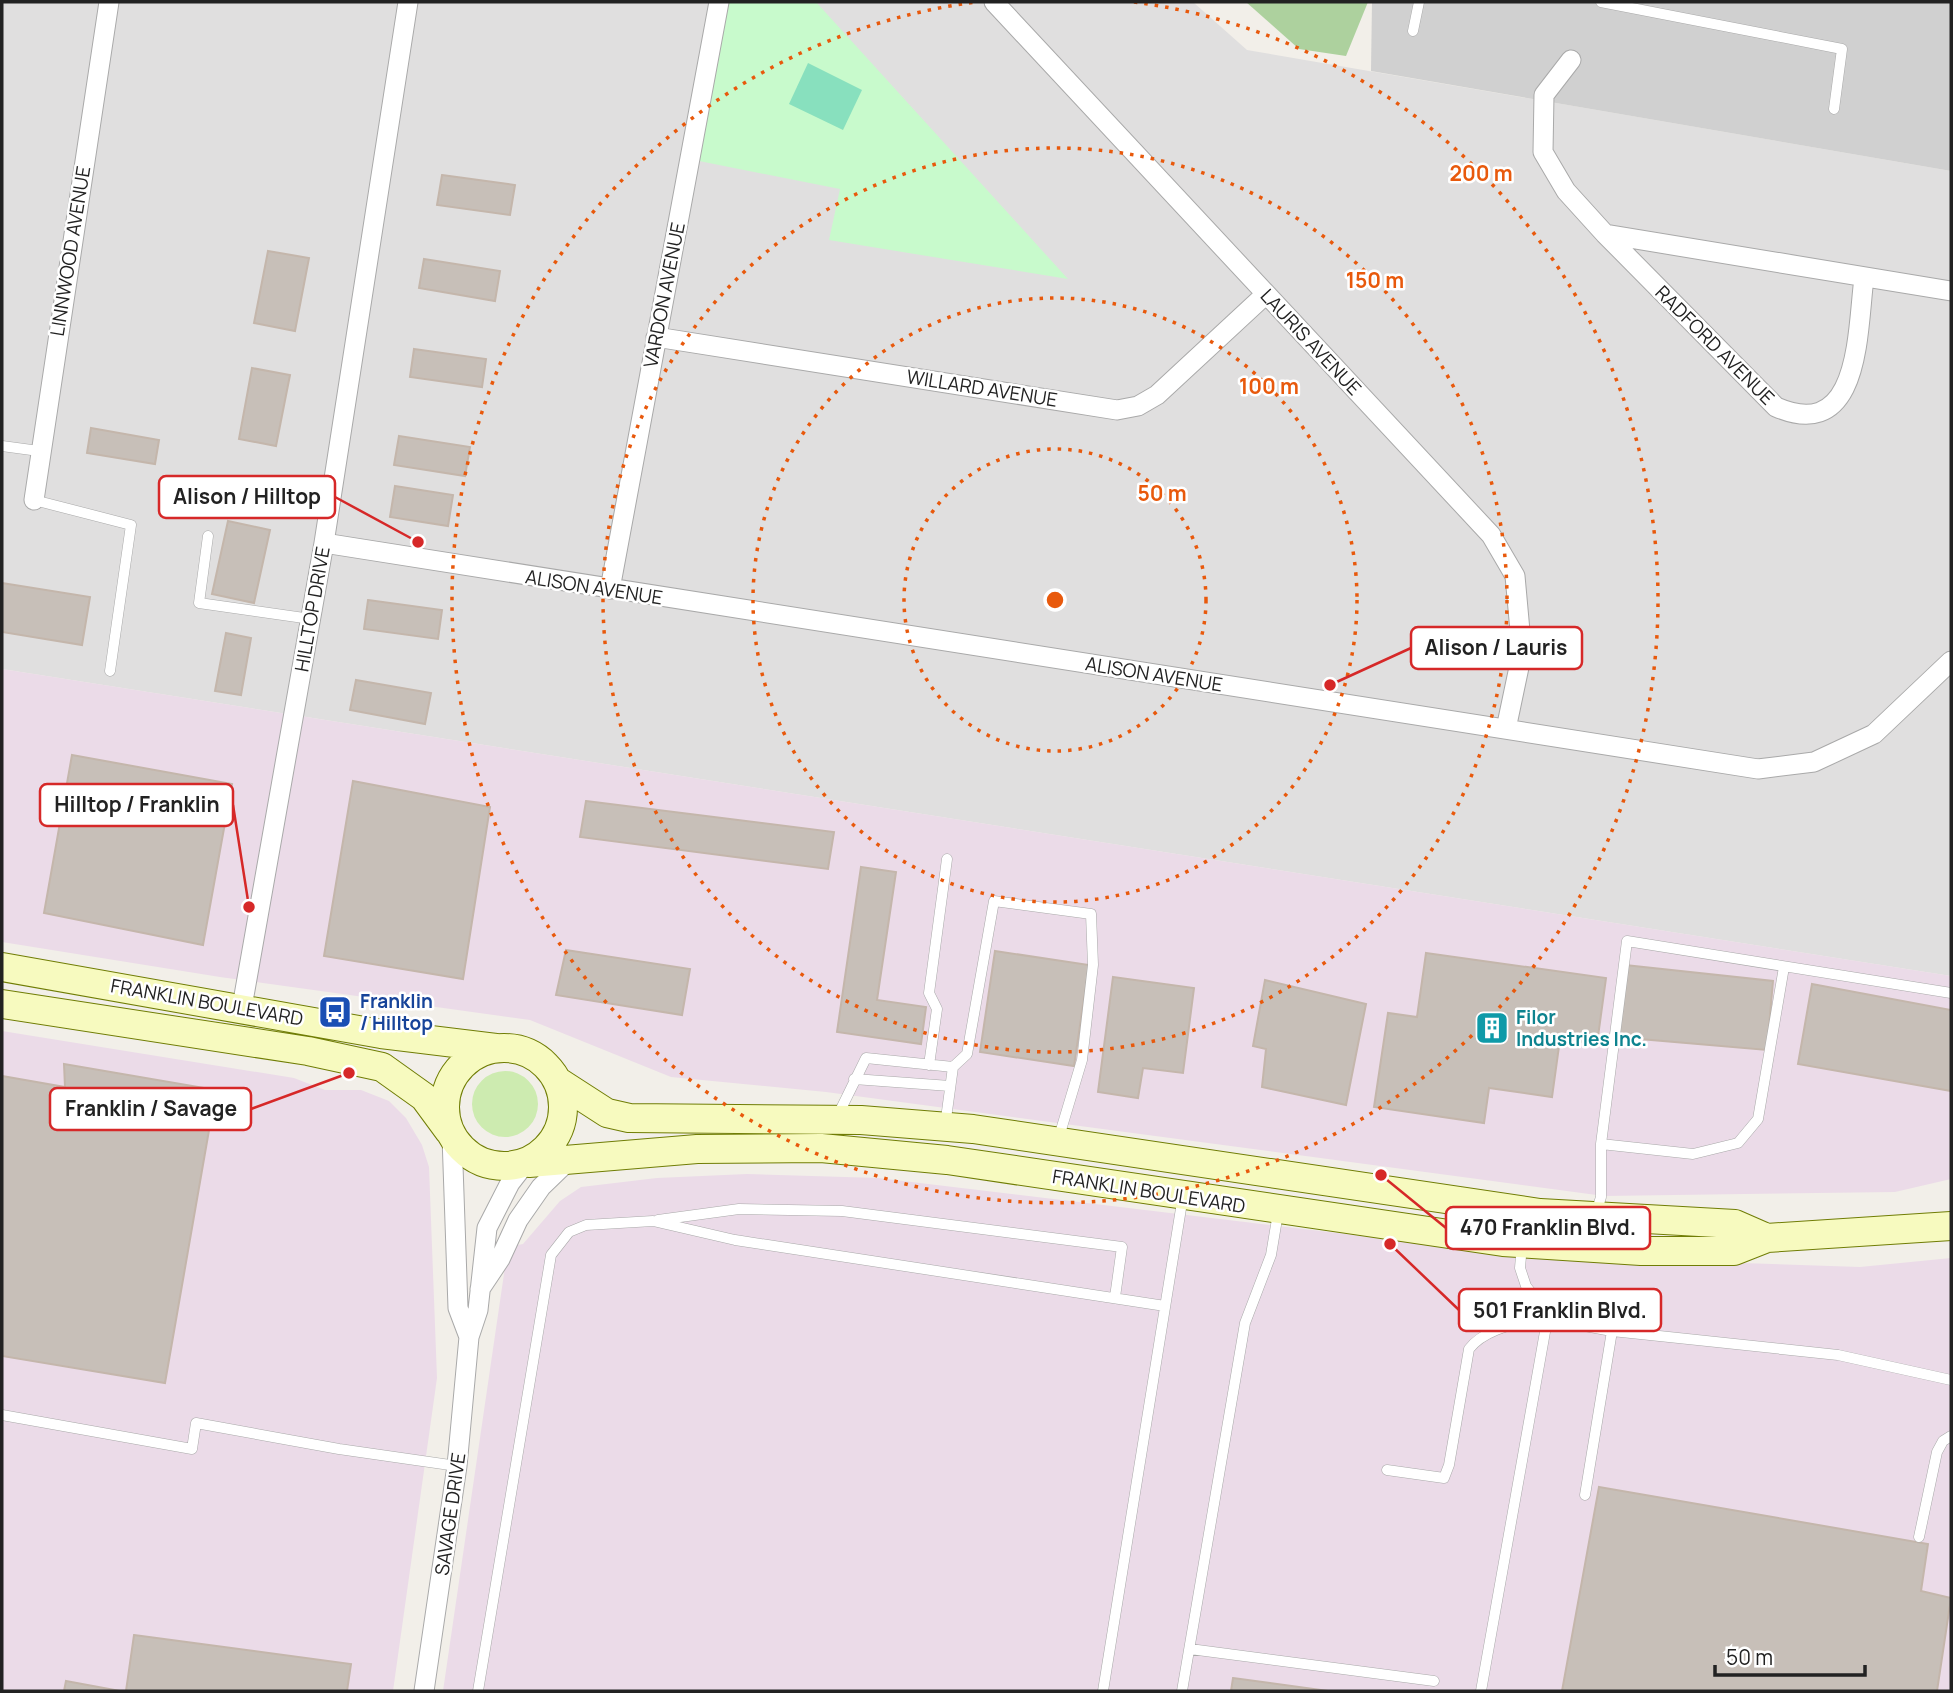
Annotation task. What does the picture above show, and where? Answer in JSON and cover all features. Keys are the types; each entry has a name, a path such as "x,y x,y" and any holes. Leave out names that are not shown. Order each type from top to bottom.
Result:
{"main road":[{"name":"FRANKLIN BOULEVARD","path":"2,967 242,1007 380,1034 496,1048"},
{"name":"FRANKLIN BOULEVARD","path":"2,1004 308,1051 382,1067 424,1097 450,1134"},
{"path":"496,1048 515,1049 533,1055 548,1066 559,1082 563,1101 562,1120 555,1138 526,1164 493,1166 477,1160 450,1134 446,1099 451,1081 470,1060 496,1048"},
{"name":"FRANKLIN BOULEVARD","path":"559,1082 607,1113 629,1118 836,1120 945,1126 1058,1140 1467,1204 1595,1217 1735,1224 1767,1238"},
{"name":"FRANKLIN BOULEVARD","path":"526,1164 697,1149 821,1149 947,1160 1522,1244 1641,1251 1734,1251 1767,1238 1951,1226"}],"street":[{"name":"LINNWOOD AVENUE","path":"34,500 39,451 109,2"},
{"name":"HILLTOP DRIVE","path":"242,1007 324,543 408,2"},
{"name":"VARDON AVENUE","path":"610,589 719,2"},
{"name":"LAURIS AVENUE","path":"994,2 1492,535 1515,576 1522,653 1506,729"},
{"name":"RADFORD AVENUE","path":"1571,60 1544,95 1543,152 1566,191 1776,407 1794,414 1814,415 1831,407 1841,396 1850,377 1864,278"},
{"path":"1605,234 1951,291"},
{"name":"WILLARD AVENUE","path":"656,337 1117,410 1138,406 1157,396 1266,293"},
{"name":"ALISON AVENUE","path":"324,543 1758,769 1814,762 1874,734 1951,661"},
{"name":"SAVAGE DRIVE","path":"450,1134 458,1308 469,1337"},
{"path":"479,1290 500,1259 518,1220 541,1187 569,1160"},
{"name":"SAVAGE DRIVE","path":"424,1691 457,1466 469,1337 478,1310 487,1228 510,1183 526,1164"}],"lane":[{"path":"1413,32 1419,2"},
{"path":"1601,2 1842,48 1834,109"},
{"path":"2,446 39,451"},
{"path":"34,500 131,524 110,671"},
{"path":"208,536 199,603 311,619"},
{"path":"929,1065 937,1009 929,993 947,859"},
{"path":"945,1126 953,1068 967,1054 994,901 1091,914 1093,965 1082,1060 1058,1140"},
{"path":"1595,1217 1601,1197 1601,1144 1627,941 1951,993"},
{"path":"1601,1144 1693,1154 1738,1143 1758,1119 1784,967"},
{"path":"836,1120 866,1058 953,1068"},
{"path":"854,1079 950,1086"},
{"path":"1103,1691 1183,1196"},
{"path":"478,1691 551,1255 569,1232 586,1225 653,1221 739,1209 842,1211 1122,1247 1115,1297"},
{"path":"1182,1691 1245,1323 1271,1255 1279,1210"},
{"path":"653,1221 735,1240 1165,1306"},
{"path":"1522,1244 1520,1268 1525,1286 1548,1315 1583,1327 1838,1355 1951,1380"},
{"path":"1387,1470 1444,1478 1449,1465 1469,1349 1477,1339 1488,1333 1548,1315"},
{"path":"1481,1691 1548,1315"},
{"path":"1585,1495 1612,1331"},
{"path":"2,1415 192,1449 196,1423 339,1449 457,1466"},
{"path":"1919,1537 1937,1452 1943,1441 1951,1436"},
{"path":"1190,1649 1434,1681"}],"shaded area":[{"path":"2,2 1193,2 1247,50 1951,171 1951,976 2,669"},
{"path":"1372,2 1951,2 1951,171 1371,71"},
{"path":"2,669 1951,976 1951,1179 1895,1192 1604,1196 826,1092 671,1077 530,1020 220,977 2,942"},
{"path":"2,1031 294,1078 325,1090 361,1090 389,1101 406,1118 422,1145 429,1167 437,1378 393,1691 2,1691"},
{"path":"747,1174 878,1178 1530,1256 1860,1267 1951,1258 1951,1691 443,1691 505,1267 513,1246 523,1244 560,1201 581,1187 657,1178"}],"green space":[{"path":"718,2 816,2 1068,279 829,240 840,189 694,160"},
{"path":"1246,2 1368,2 1346,56 1299,49"},
{"path":"808,63 862,90 843,130 789,104"},
{"path":"498,1071 512,1071 524,1076 533,1085 538,1104 536,1117 529,1128 512,1137 498,1137 486,1132 477,1123 472,1111 472,1097 477,1085 486,1076"}],"building":[{"path":"442,175 515,185 510,215 437,205"},
{"path":"268,251 309,258 295,331 254,323"},
{"path":"424,259 500,271 495,301 419,288"},
{"path":"414,349 486,359 482,387 410,377"},
{"path":"252,368 290,375 276,446 239,439"},
{"path":"91,428 159,440 155,464 87,453"},
{"path":"399,436 470,447 465,476 394,465"},
{"path":"395,486 453,495 448,526 390,517"},
{"path":"228,521 270,530 254,603 212,594"},
{"path":"2,583 90,597 82,645 2,632"},
{"path":"368,600 442,610 438,639 364,629"},
{"path":"226,633 251,638 241,695 215,691"},
{"path":"356,680 431,693 425,724 350,710"},
{"path":"72,755 232,784 203,945 44,913"},
{"path":"353,781 490,807 463,979 324,956"},
{"path":"586,801 834,832 828,869 580,837"},
{"path":"861,867 896,872 877,1000 926,1007 921,1044 837,1032"},
{"path":"566,950 690,969 682,1015 556,995"},
{"path":"995,951 1089,965 1074,1066 980,1052"},
{"name":"Filor Industries Inc.","path":"1426,953 1606,978 1597,1044 1560,1039 1552,1097 1489,1088 1484,1123 1374,1107 1388,1013 1417,1017"},
{"path":"1625,965 1773,981 1767,1050 1617,1037"},
{"path":"1113,977 1194,988 1183,1073 1143,1068 1138,1098 1098,1092"},
{"path":"1265,980 1366,1004 1346,1105 1262,1087 1266,1049 1253,1046"},
{"path":"1812,984 1951,1010 1951,1091 1798,1064"},
{"path":"64,1064 216,1090 165,1383 2,1356 2,1076 65,1087"},
{"path":"1599,1487 1928,1544 1921,1591 1951,1598 1937,1691 1562,1691"},
{"path":"134,1635 351,1664 347,1691 126,1691"},
{"path":"1233,1678 1328,1691 1231,1691"},
{"path":"66,1681 120,1691 64,1691"}],"place":[{"name":"Alison / Hilltop","path":"418,542"},
{"name":"Alison / Lauris","path":"1330,685"},
{"name":"Hilltop / Franklin","path":"249,907"},
{"name":"Franklin / Hilltop","path":"335,1012"},
{"name":"Filor Industries Inc.","path":"1492,1028"},
{"name":"Franklin / Savage","path":"349,1073"},
{"name":"470 Franklin Blvd.","path":"1381,1175"},
{"name":"501 Franklin Blvd.","path":"1390,1244"}]}
